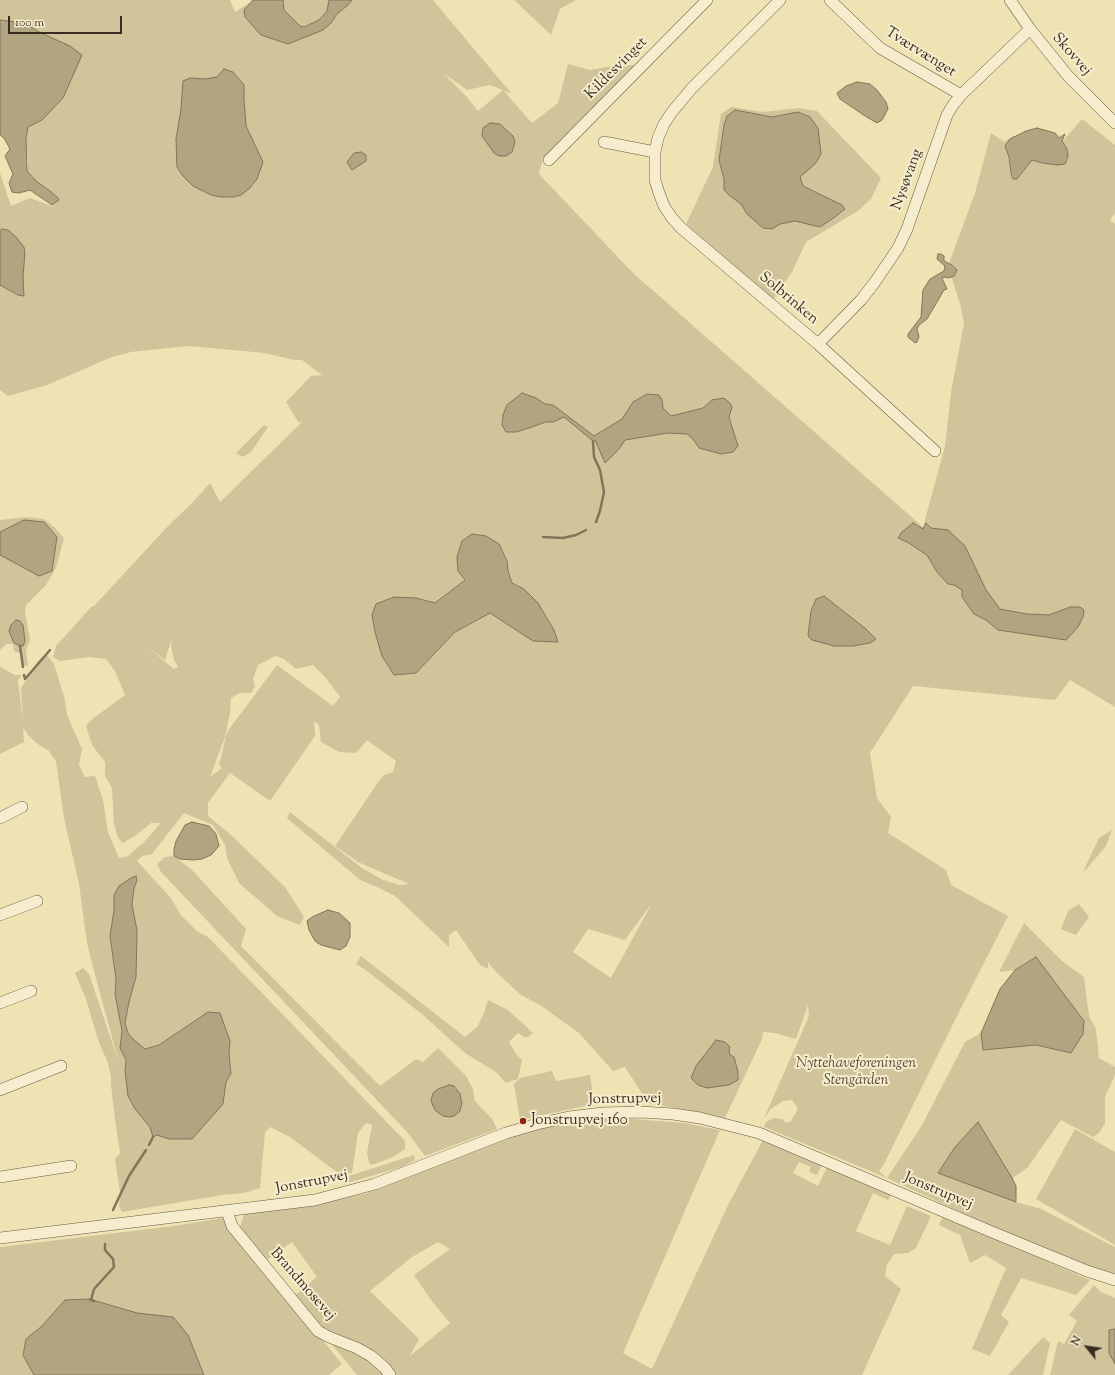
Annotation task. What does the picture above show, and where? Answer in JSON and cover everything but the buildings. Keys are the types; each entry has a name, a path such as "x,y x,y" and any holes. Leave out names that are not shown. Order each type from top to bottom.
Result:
{"street":[{"name":"Kildesvinget","path":"549,160 707,0"},
{"name":"Solbrinken","path":"780,0 692,88 672,112 664,124 658,138 654,166 656,184 664,206 681,228 818,344 935,451"},
{"name":"Tværvænget","path":"830,0 880,48 961,95"},
{"name":"Skovvej","path":"1010,0 1030,29 1068,76 1115,123"},
{"name":"Nysøvang","path":"818,344 866,293 885,269 898,248 907,229 947,115 952,105 1030,29"},
{"path":"604,142 655,152"},
{"path":"0,818 22,807"},
{"path":"0,915 37,901"},
{"path":"0,1003 31,991"},
{"path":"0,1090 61,1066"},
{"name":"Jonstrupvej","path":"0,1238 315,1200 375,1184 506,1133 537,1124 569,1117 641,1112 700,1118 759,1132 1007,1238 1087,1271 1115,1280"},
{"path":"0,1177 71,1166"},
{"name":"Brandmosevej","path":"227,1211 232,1226 318,1331 357,1348 371,1356 385,1368 390,1375"}],"green space":[{"name":"Nyttehaveforeningen Stengården","path":"0,0 230,0 235,12 251,2 244,10 288,44 332,22 336,15 352,0 433,0 511,93 504,91 532,123 558,103 568,64 590,70 612,66 637,65 558,151 543,158 539,174 634,274 923,527 945,446 951,392 964,323 960,304 948,266 975,193 991,133 1004,142 1013,136 1063,141 1082,119 1115,145 1115,213 1110,220 1115,224 1115,707 1070,680 1055,700 913,686 870,753 877,798 891,817 888,833 946,870 951,885 1008,916 883,1166 879,1171 887,1178 764,1127 766,1122 774,1118 782,1119 786,1123 791,1121 798,1109 792,1100 783,1101 771,1109 764,1118 809,1016 808,1005 796,1039 775,1033 763,1032 762,1039 725,1118 648,1103 625,1067 613,1071 579,1033 540,1005 521,995 495,971 488,962 488,969 480,965 456,930 449,935 449,947 395,896 360,880 287,818 290,812 362,868 383,880 400,885 409,884 358,862 335,846 379,781 384,775 393,772 396,761 367,740 356,753 339,752 321,742 319,725 314,721 315,736 270,801 230,773 208,803 208,816 230,834 285,887 304,917 300,925 277,916 239,883 227,858 225,845 213,825 184,813 152,854 142,856 137,861 171,898 180,914 198,932 208,937 405,1141 405,1149 393,1157 372,1165 369,1163 367,1153 372,1125 366,1123 358,1133 352,1173 338,1173 290,1137 270,1127 265,1132 260,1188 244,1193 222,1195 122,1212 119,1206 120,1192 115,1159 120,1153 111,1078 108,1063 98,1040 86,999 75,973 83,968 89,974 119,1063 87,943 79,884 64,818 56,761 48,750 39,745 28,735 23,727 24,742 0,754 0,667 15,675 22,675 18,680 23,721 21,688 38,661 47,655 54,664 65,700 67,715 82,749 79,765 85,777 95,776 103,800 108,832 119,858 128,856 144,842 161,823 151,823 135,836 123,843 118,838 114,824 112,788 105,776 105,762 92,745 86,726 91,720 125,695 115,671 106,659 89,657 60,661 53,657 56,646 91,607 94,606 210,483 220,502 303,421 299,423 286,402 311,376 322,375 302,360 294,360 265,353 188,346 131,352 112,357 47,385 8,396 0,390 0,173 11,206 30,198 54,207 52,205 59,200 50,191 36,181 27,171 28,163 26,139 28,127 42,120 41,33 24,23 0,20","holes":["443,73 467,90 490,85 503,90 478,111 466,96","507,561 508,571 512,583 524,589 547,617 558,641 533,641 490,613 455,632 416,673 416,598 435,603 465,579","172,638 171,646 174,660 178,667 174,669 145,645 165,660","275,656 284,659 296,669 313,665 325,677 340,697 333,706 277,665 227,732 219,765 222,768 210,777 225,737 230,713 231,698 240,693 251,693 255,686 253,679 258,665","136,876 137,882 134,888 132,905 137,930 136,977 125,1023 128,1033 134,1040 144,1049 159,1045 208,1012 230,1041 229,1054 231,1074 226,1082 223,1104 192,1139 169,1139 157,1135 135,1109 125,1071 126,1060 120,1048 122,1031 115,994 116,979 110,936 114,910 114,895","652,903 611,978 573,952 588,929 625,940"]},
{"path":"283,0 329,0 327,11 319,20 304,27 300,26 284,10"},
{"path":"514,0 576,0 560,9 551,35"},
{"path":"731,107 762,112 799,108 817,111 881,178 871,199 858,211 806,242 792,272 773,300 686,224 713,167 721,114"},
{"path":"264,425 268,427 251,452 243,457 236,453"},
{"path":"27,517 44,519 64,538 56,568 46,585 26,605 25,612 30,640 26,650 28,666 23,665 22,651 19,653 14,651 13,644 6,644 0,650 0,520"},
{"path":"1112,830 1106,846 1083,873 1099,838"},
{"path":"174,856 193,871 246,929 241,946 380,1086 416,1059 423,1062 438,1048 466,1076 473,1089 475,1101 492,1119 497,1129 425,1156 408,1133 161,872 157,864 165,857"},
{"path":"1079,904 1089,917 1076,935 1061,929 1068,911"},
{"path":"1024,923 1062,961 1084,977 1089,1016 1096,1029 1099,1058 1115,1067 1115,1075 1105,1097 1105,1123 1100,1132 1093,1137 1061,1120 1028,1167 1013,1178 1016,1186 1016,1202 1041,1209 1115,1247 1115,1274 1092,1268 989,1225 887,1178 921,1127 965,1042 981,1033 983,1050 1036,1045 1071,1053 1036,957 1015,970 999,972"},
{"path":"361,956 465,1037 477,1027 484,1013 488,1000 508,1010 533,1033 526,1038 518,1033 509,1042 516,1054 522,1060 518,1079 506,1083 496,1072 465,1053 423,1015 356,964"},
{"path":"552,1071 556,1081 590,1075 594,1104 520,1120 514,1084 520,1078"},
{"path":"607,1117 684,1123 720,1130 623,1353 652,1369 728,1205 763,1140 822,1165 817,1175 809,1172 811,1167 799,1162 793,1173 818,1186 827,1167 891,1195 888,1200 873,1193 856,1231 890,1245 907,1206 931,1216 916,1248 908,1253 894,1254 887,1265 885,1276 901,1289 862,1375 357,1375 293,1297 317,1277 292,1242 264,1262 239,1230 245,1212 306,1206 364,1194 510,1134 566,1122","holes":["438,1242 450,1249 414,1275 431,1300 450,1323 410,1356 419,1339 370,1291 412,1257"]},
{"path":"1075,1129 1115,1152 1115,1245 1036,1199"},
{"path":"414,1155 415,1160 402,1167 344,1184 349,1176"},
{"path":"943,1216 1090,1280 1076,1295 1021,1278 1001,1315 1009,1322 990,1356 972,1349 1006,1268 985,1255 970,1263 960,1235 939,1225"},
{"path":"223,1218 342,1364 329,1375 204,1375 188,1335 139,1319 89,1299 65,1300 42,1326 26,1339 23,1355 34,1375 0,1375 0,1247 174,1226"},
{"path":"1094,1285 1101,1292 1115,1298 1115,1329 1109,1330 1109,1353 1115,1364 1115,1375 1050,1375 1058,1341 1064,1344 1077,1321 1069,1315"},
{"path":"1043,1337 1050,1343 1043,1375 1008,1375"}],"shaded area":[{"path":"253,0 283,0 284,10 300,26 304,27 319,20 327,11 329,0 352,0 323,30 288,44 261,35 245,17 244,10"},
{"path":"0,20 24,23 41,33 70,46 82,55 63,98 42,120 28,127 26,139 27,171 36,181 57,197 59,200 52,205 30,190 19,193 12,192 9,183 13,174 5,156 10,149 4,138 0,135"},
{"path":"224,69 233,72 244,85 246,126 263,162 257,179 250,188 241,195 234,197 211,195 193,186 183,176 177,167 176,139 181,109 183,81 190,78 205,79 217,77"},
{"path":"857,82 870,84 877,90 886,102 888,109 882,120 877,123 840,99 837,93 846,86"},
{"path":"735,110 772,117 798,112 810,117 818,128 821,154 815,164 800,177 803,186 842,205 845,209 820,227 795,221 780,224 772,229 763,228 747,214 741,204 724,190 724,179 719,160 724,125 727,116"},
{"path":"490,123 500,124 513,136 515,142 512,152 506,156 499,156 494,153 482,136 483,128"},
{"path":"1037,128 1055,133 1059,138 1065,134 1062,141 1067,149 1068,156 1065,164 1057,165 1032,160 1017,179 1013,179 1009,157 1005,146 1010,139 1026,131"},
{"path":"361,152 366,155 366,161 352,170 347,162 354,153"},
{"path":"2,229 8,230 24,247 24,296 18,295 0,285 0,231"},
{"path":"938,254 944,256 944,261 952,265 957,270 954,276 942,278 947,289 944,290 927,319 919,325 917,329 919,337 915,343 908,337 908,334 921,317 923,290 930,279 944,271 945,266 937,259"},
{"path":"522,393 536,398 545,404 553,405 594,436 622,419 633,402 647,394 659,395 662,400 663,408 671,416 703,408 712,400 724,398 732,407 729,417 738,446 733,452 721,454 699,448 693,439 687,434 668,433 625,440 619,449 605,463 595,440 593,441 564,417 553,422 546,422 516,432 506,432 502,425 503,415 507,405"},
{"path":"24,520 44,522 57,537 52,571 39,576 0,555 0,532"},
{"path":"913,523 923,529 926,523 931,528 948,530 965,546 986,590 1000,609 1027,614 1049,615 1070,607 1080,607 1084,610 1083,617 1078,627 1066,640 998,630 986,620 974,614 962,597 962,590 954,585 948,584 937,572 927,555 898,538 901,533"},
{"path":"472,534 486,536 499,544 507,561 508,571 512,583 524,589 538,603 554,630 558,642 533,641 490,613 455,632 416,673 394,675 382,656 375,632 372,615 376,604 394,597 416,598 435,603 465,580 458,571 457,557 462,541"},
{"path":"824,596 866,629 876,639 870,643 853,646 834,646 812,640 808,636 811,611 816,599"},
{"path":"16,620 20,621 23,625 25,641 23,646 14,643 9,631 11,625"},
{"path":"192,822 209,826 216,834 219,846 211,855 202,859 180,859 174,856 176,841 185,825"},
{"path":"136,876 137,881 134,888 132,905 137,930 136,977 125,1023 128,1033 145,1049 159,1045 208,1012 220,1013 230,1041 229,1054 231,1074 226,1082 223,1104 192,1139 169,1139 157,1135 153,1137 150,1127 135,1109 128,1096 125,1071 126,1060 120,1048 122,1031 115,994 116,979 110,936 114,910 114,895 119,886"},
{"path":"328,910 339,913 350,923 350,937 346,946 340,950 321,945 315,941 309,930 307,921 312,917"},
{"path":"1036,957 1084,1021 1083,1034 1071,1053 1036,1045 983,1050 981,1033 1000,989 1015,970"},
{"path":"716,1040 725,1042 730,1047 730,1055 734,1057 738,1072 738,1080 729,1085 707,1088 698,1085 691,1078 696,1066"},
{"path":"449,1085 454,1086 460,1094 462,1103 460,1111 454,1116 450,1117 443,1116 435,1110 431,1101 433,1093 438,1089"},
{"path":"978,1122 1016,1186 1016,1202 938,1173 955,1147"},
{"path":"89,1299 137,1313 173,1317 188,1335 204,1375 34,1375 23,1355 26,1339 42,1326 65,1300"},
{"path":"1115,1329 1115,1364 1109,1353 1109,1330"}],"waterway":[{"path":"593,441 594,457 600,470 604,492 596,522"},
{"path":"543,537 563,538 576,535 586,530"},
{"path":"20,646 23,667"},
{"path":"24,675 25,679 50,650"},
{"path":"149,1145 153,1137"},
{"path":"113,1210 129,1176 146,1150"},
{"path":"94,1301 91,1300 94,1289 114,1267 113,1259 105,1250 105,1244"}],"place":[{"name":"Jonstrupvej 160","path":"523,1121"}]}
